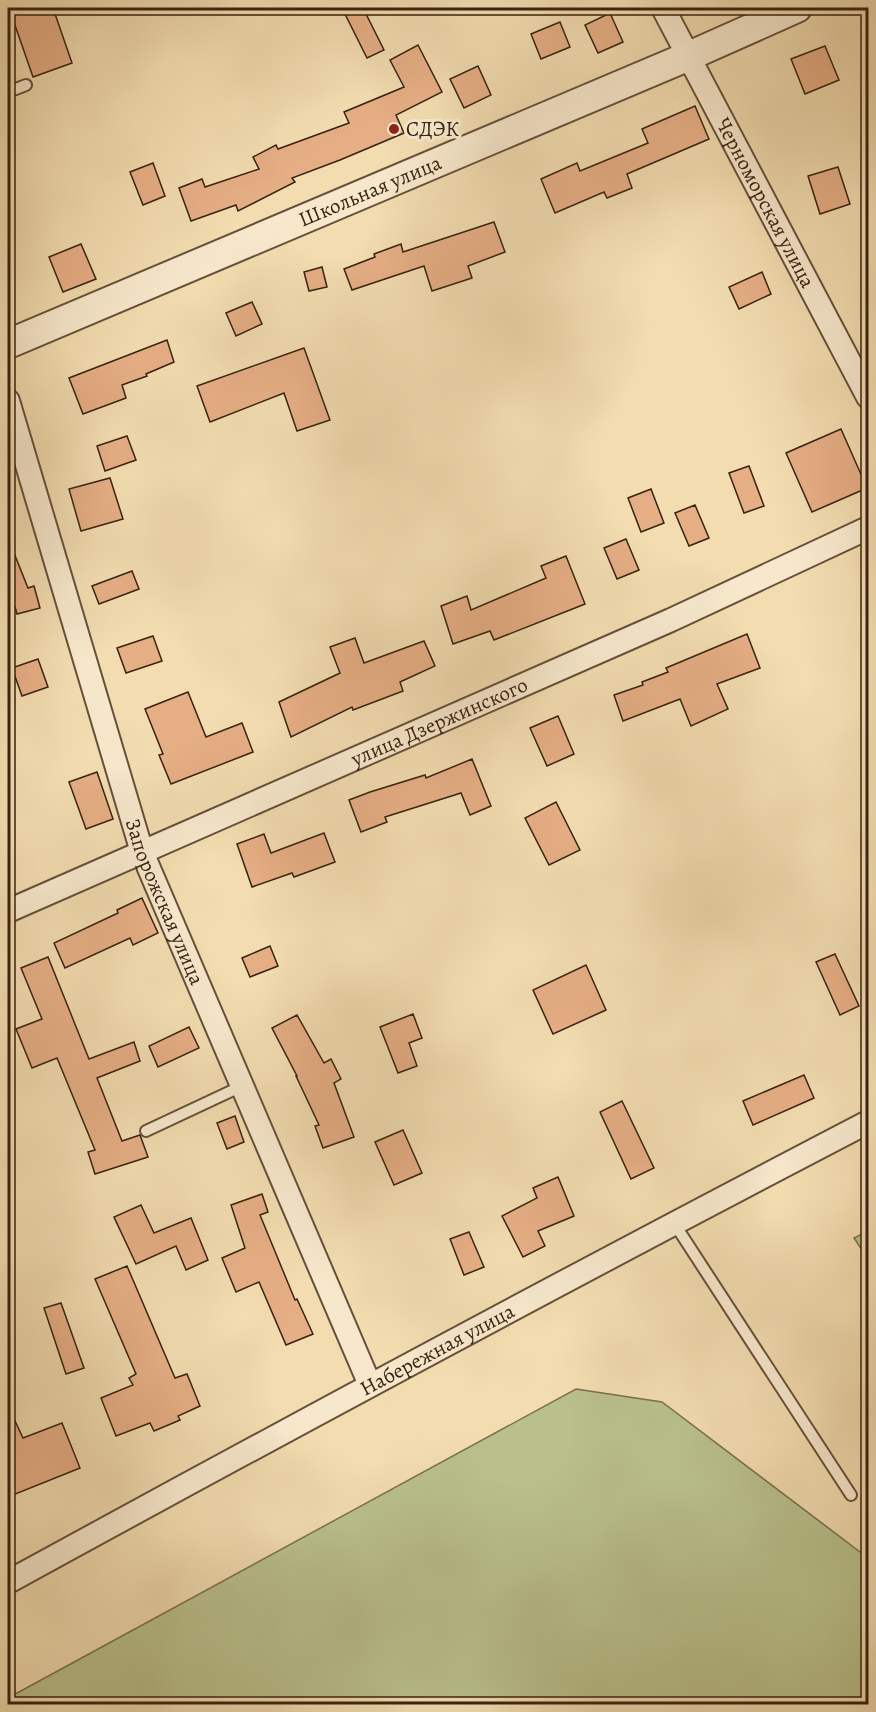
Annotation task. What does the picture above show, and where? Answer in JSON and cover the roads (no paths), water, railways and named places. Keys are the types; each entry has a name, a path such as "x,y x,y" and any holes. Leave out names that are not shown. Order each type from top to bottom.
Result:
{"street":[{"name":"Черноморская улица","path":"663,8 868,397"},
{"name":"Школьная улица","path":"8,344 689,56 797,8"},
{"name":"Запорожская улица","path":"8,401 142,852 370,1385"},
{"name":"улица Дзержинского","path":"8,911 671,620 868,528"},
{"name":"Набережная улица","path":"8,1582 370,1385 868,1122"}],"lane":[{"path":"8,92 26,85"},
{"path":"146,1131 242,1086"},
{"path":"673,1223 851,1495"}],"place":[{"name":"СДЭК","path":"394,129"}]}
